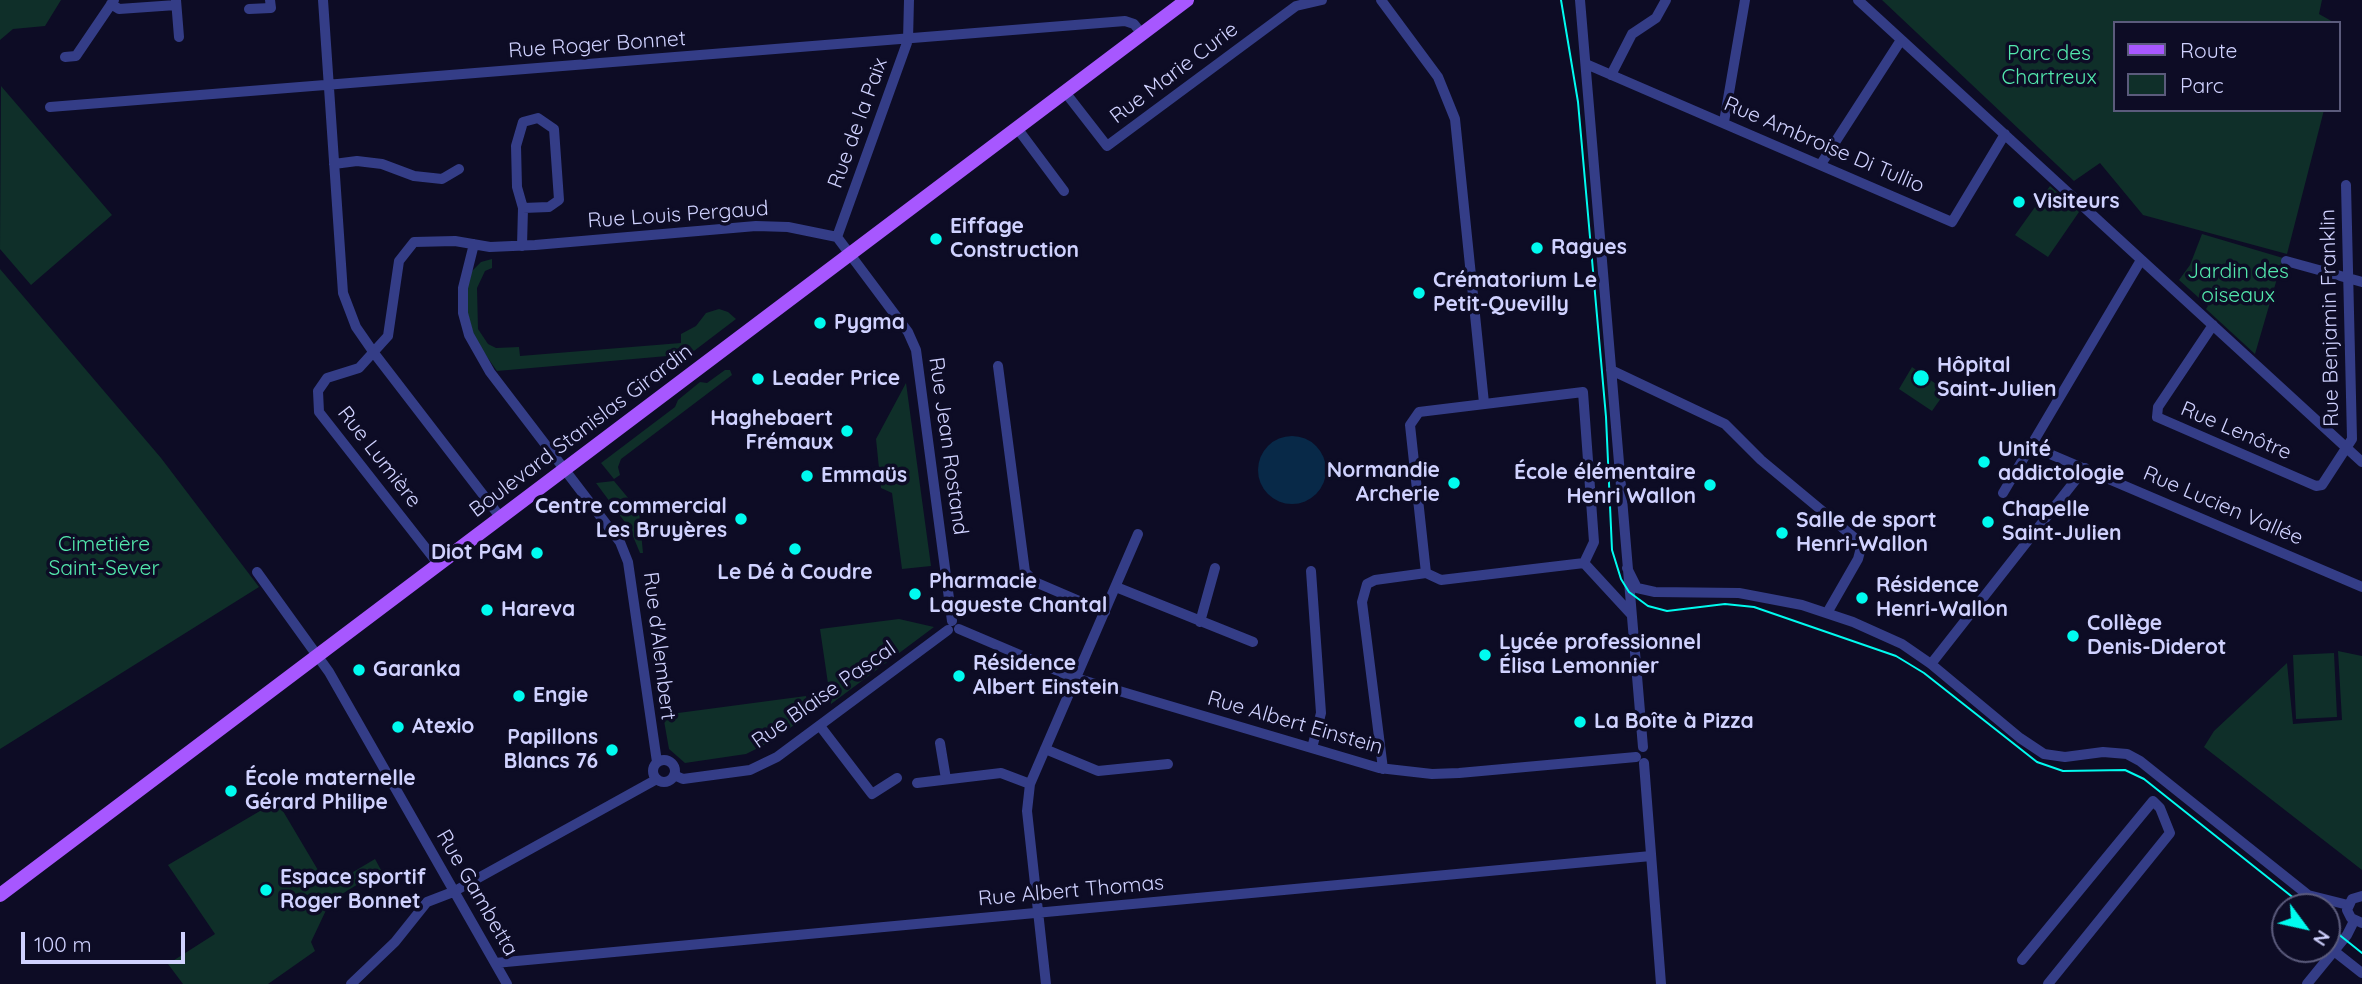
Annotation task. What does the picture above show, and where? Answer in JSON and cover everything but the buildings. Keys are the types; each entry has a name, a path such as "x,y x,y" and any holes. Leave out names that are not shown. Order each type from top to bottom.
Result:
{"main road":[{"name":"Boulevard Stanislas Girardin","path":"0,895 1187,0"}],"street":[{"path":"249,9 271,8 270,0"},
{"path":"323,0 343,293 356,327 374,353 501,518"},
{"name":"Rue de la Paix","path":"837,237 908,40 909,0"},
{"name":"Rue Marie Curie","path":"1065,92 1107,146 1296,6 1322,0"},
{"path":"1381,0 1438,77 1455,119 1484,402"},
{"path":"1580,0 1661,984"},
{"path":"1611,75 1628,40 1656,18 1666,0"},
{"path":"1724,122 1745,0"},
{"path":"1858,0 2362,462"},
{"path":"65,57 76,56 113,2 119,9 176,2 179,37"},
{"name":"Rue Roger Bonnet","path":"50,107 1125,21 1134,24 1142,34"},
{"path":"1821,164 1901,40"},
{"name":"Rue Ambroise Di Tullio","path":"1586,64 1952,222 2005,134"},
{"name":"Rue Louis Pergaud","path":"522,246 523,208 517,187 516,146 523,122 538,118 554,129 559,200 549,207 523,208"},
{"path":"1017,128 1064,191"},
{"path":"334,164 357,161 382,164 414,176 442,179 459,169"},
{"name":"Rue Benjamin Franklin","path":"2346,185 2348,278 2357,416 2353,439 2347,448"},
{"name":"Rue Louis Pergaud","path":"374,353 388,336 399,261 414,242 429,240 522,246 756,226 788,227 837,237"},
{"path":"837,237 849,255"},
{"name":"Rue d'Alembert","path":"474,244 463,288 463,313 469,335 490,372 620,542 628,562 657,762"},
{"name":"Rue Jean Rostand","path":"849,255 904,326 916,350 953,627"},
{"path":"2003,493 2141,260"},
{"path":"2286,261 2362,282"},
{"name":"Rue Lenôtre","path":"2214,326 2158,407 2157,417 2316,486 2322,485 2347,448"},
{"name":"Rue Lumière","path":"374,353 359,368 327,378 318,391 319,412 439,565"},
{"path":"998,366 1025,572 1035,582 1105,612"},
{"path":"1611,370 1725,424 1761,460 1861,544 1858,559 1827,613"},
{"path":"1426,573 1410,425 1419,412 1583,392 1594,541 1584,563"},
{"name":"Rue Lucien Vallée","path":"2031,446 2362,587"},
{"path":"1931,664 2085,468"},
{"path":"1046,984 1027,811 1030,784 1138,534"},
{"path":"1383,769 1363,593 1367,584 1375,580 1426,573 1441,580 1584,563"},
{"path":"1584,563 1631,614"},
{"path":"1200,621 1215,568"},
{"path":"1627,568 1637,588 1655,592 1739,593 1827,613 1902,644 1931,664 1990,715 2044,754 2066,757 2103,752 2127,754 2140,761 2308,895 2348,905"},
{"path":"1311,571 1321,713 1312,748"},
{"name":"Rue Gambetta","path":"257,572 318,656 508,984"},
{"path":"1116,587 1253,642"},
{"name":"Rue Albert Einstein","path":"953,627 1077,678 1383,769 1432,774 1459,773 1641,756"},
{"name":"Rue Blaise Pascal","path":"674,775 683,779 750,770 777,757 953,627"},
{"path":"820,726 872,794 897,778"},
{"path":"940,743 946,779"},
{"path":"1045,749 1097,771 1168,764"},
{"path":"657,762 671,762 675,768 674,775 667,782 657,779 653,773 657,762"},
{"path":"918,783 1001,773 1030,784"},
{"path":"352,984 395,942 427,902 453,892 657,779"},
{"path":"2022,960 2153,801 2160,808 2170,833 2048,984"},
{"name":"Rue Albert Thomas","path":"495,963 1651,856"},
{"path":"2341,943 2358,922 2348,914 2348,905 2352,899 2362,896"},
{"path":"2341,956 2362,973"},
{"path":"2307,984 2324,963"}],"green space":[{"path":"0,0 61,0 45,26 13,29 0,40"},
{"name":"Parc des Chartreux","path":"1882,0 2322,0 2319,14 2331,21 2114,21 2114,112 2323,112 2287,254 2143,215 2100,163 2074,181"},
{"path":"1,86 112,215 31,285 0,249"},
{"path":"2050,186 2079,212 2048,257 2015,235"},
{"name":"Jardin des oiseaux","path":"2202,234 2283,258 2255,354 2179,280 2190,265"},
{"path":"492,259 492,268 485,271 477,288 478,329 488,344 496,348 519,347 520,356 681,343 681,334 696,326 706,313 719,309 736,319 690,354 497,371 475,340 467,311 467,284 471,272 481,262"},
{"name":"Cimetière Saint-Sever","path":"0,269 161,458 259,587 0,749"},
{"path":"1912,367 1946,391 1932,411 1899,389"},
{"path":"725,370 730,370 732,375 621,459 618,467 620,475 614,479 601,463 675,407 678,400 700,382 707,383"},
{"path":"906,383 931,566 902,569 892,493 881,488 876,439"},
{"path":"614,481 639,511 643,553 640,553 630,529 596,483"},
{"path":"899,619 934,627 831,704 820,629"},
{"path":"2338,651 2362,656 2362,870 2204,747 2214,731 2287,663 2293,724 2342,720"},
{"path":"2334,653 2337,717 2296,719 2293,655"},
{"path":"806,696 810,713 774,740 746,754 685,763 669,749 663,715"},
{"name":"Espace sportif Roger Bonnet","path":"277,801 328,887 375,859 381,870 328,906 311,942 315,951 268,984 183,984 168,964 215,934 168,865"}],"water":[{"path":"1285,436 1299,436 1311,441 1321,451 1326,470 1321,489 1311,499 1299,504 1285,504 1273,499 1263,489 1258,477 1258,463 1263,451 1273,441"}],"tram line":[{"path":"1561,0 1578,102 1606,417 1612,550 1621,579 1629,592 1648,606 1667,611 1725,604 1754,607 1896,656 1924,673 2037,762 2063,771 2125,770 2144,779 2287,893"},
{"path":"2341,936 2362,953"}],"place":[{"name":"Visiteurs","path":"2019,202"},
{"name":"Eiffage Construction","path":"936,239"},
{"name":"Ragues","path":"1537,248"},
{"name":"Crématorium Le Petit-Quevilly","path":"1419,293"},
{"name":"Pygma","path":"820,323"},
{"name":"Hôpital Saint-Julien","path":"1921,378"},
{"name":"Leader Price","path":"758,379"},
{"name":"Haghebaert Frémaux","path":"847,431"},
{"name":"Unité addictologie","path":"1984,462"},
{"name":"Emmaüs","path":"807,476"},
{"name":"Normandie Archerie","path":"1454,483"},
{"name":"École élémentaire Henri Wallon","path":"1710,485"},
{"name":"Centre commercial Les Bruyères","path":"741,519"},
{"name":"Chapelle Saint-Julien","path":"1988,522"},
{"name":"Salle de sport Henri-Wallon","path":"1782,533"},
{"name":"Le Dé à Coudre","path":"795,549"},
{"name":"Diot PGM","path":"537,553"},
{"name":"Pharmacie Lagueste Chantal","path":"915,594"},
{"name":"Résidence Henri-Wallon","path":"1862,598"},
{"name":"Hareva","path":"487,610"},
{"name":"Collège Denis-Diderot","path":"2073,636"},
{"name":"Lycée professionnel Élisa Lemonnier","path":"1485,655"},
{"name":"Garanka","path":"359,670"},
{"name":"Résidence Albert Einstein","path":"959,676"},
{"name":"Engie","path":"519,696"},
{"name":"La Boîte à Pizza","path":"1580,722"},
{"name":"Atexio","path":"398,727"},
{"name":"Papillons Blancs 76","path":"612,750"},
{"name":"École maternelle Gérard Philipe","path":"231,791"},
{"name":"Espace sportif Roger Bonnet","path":"266,890"}]}
